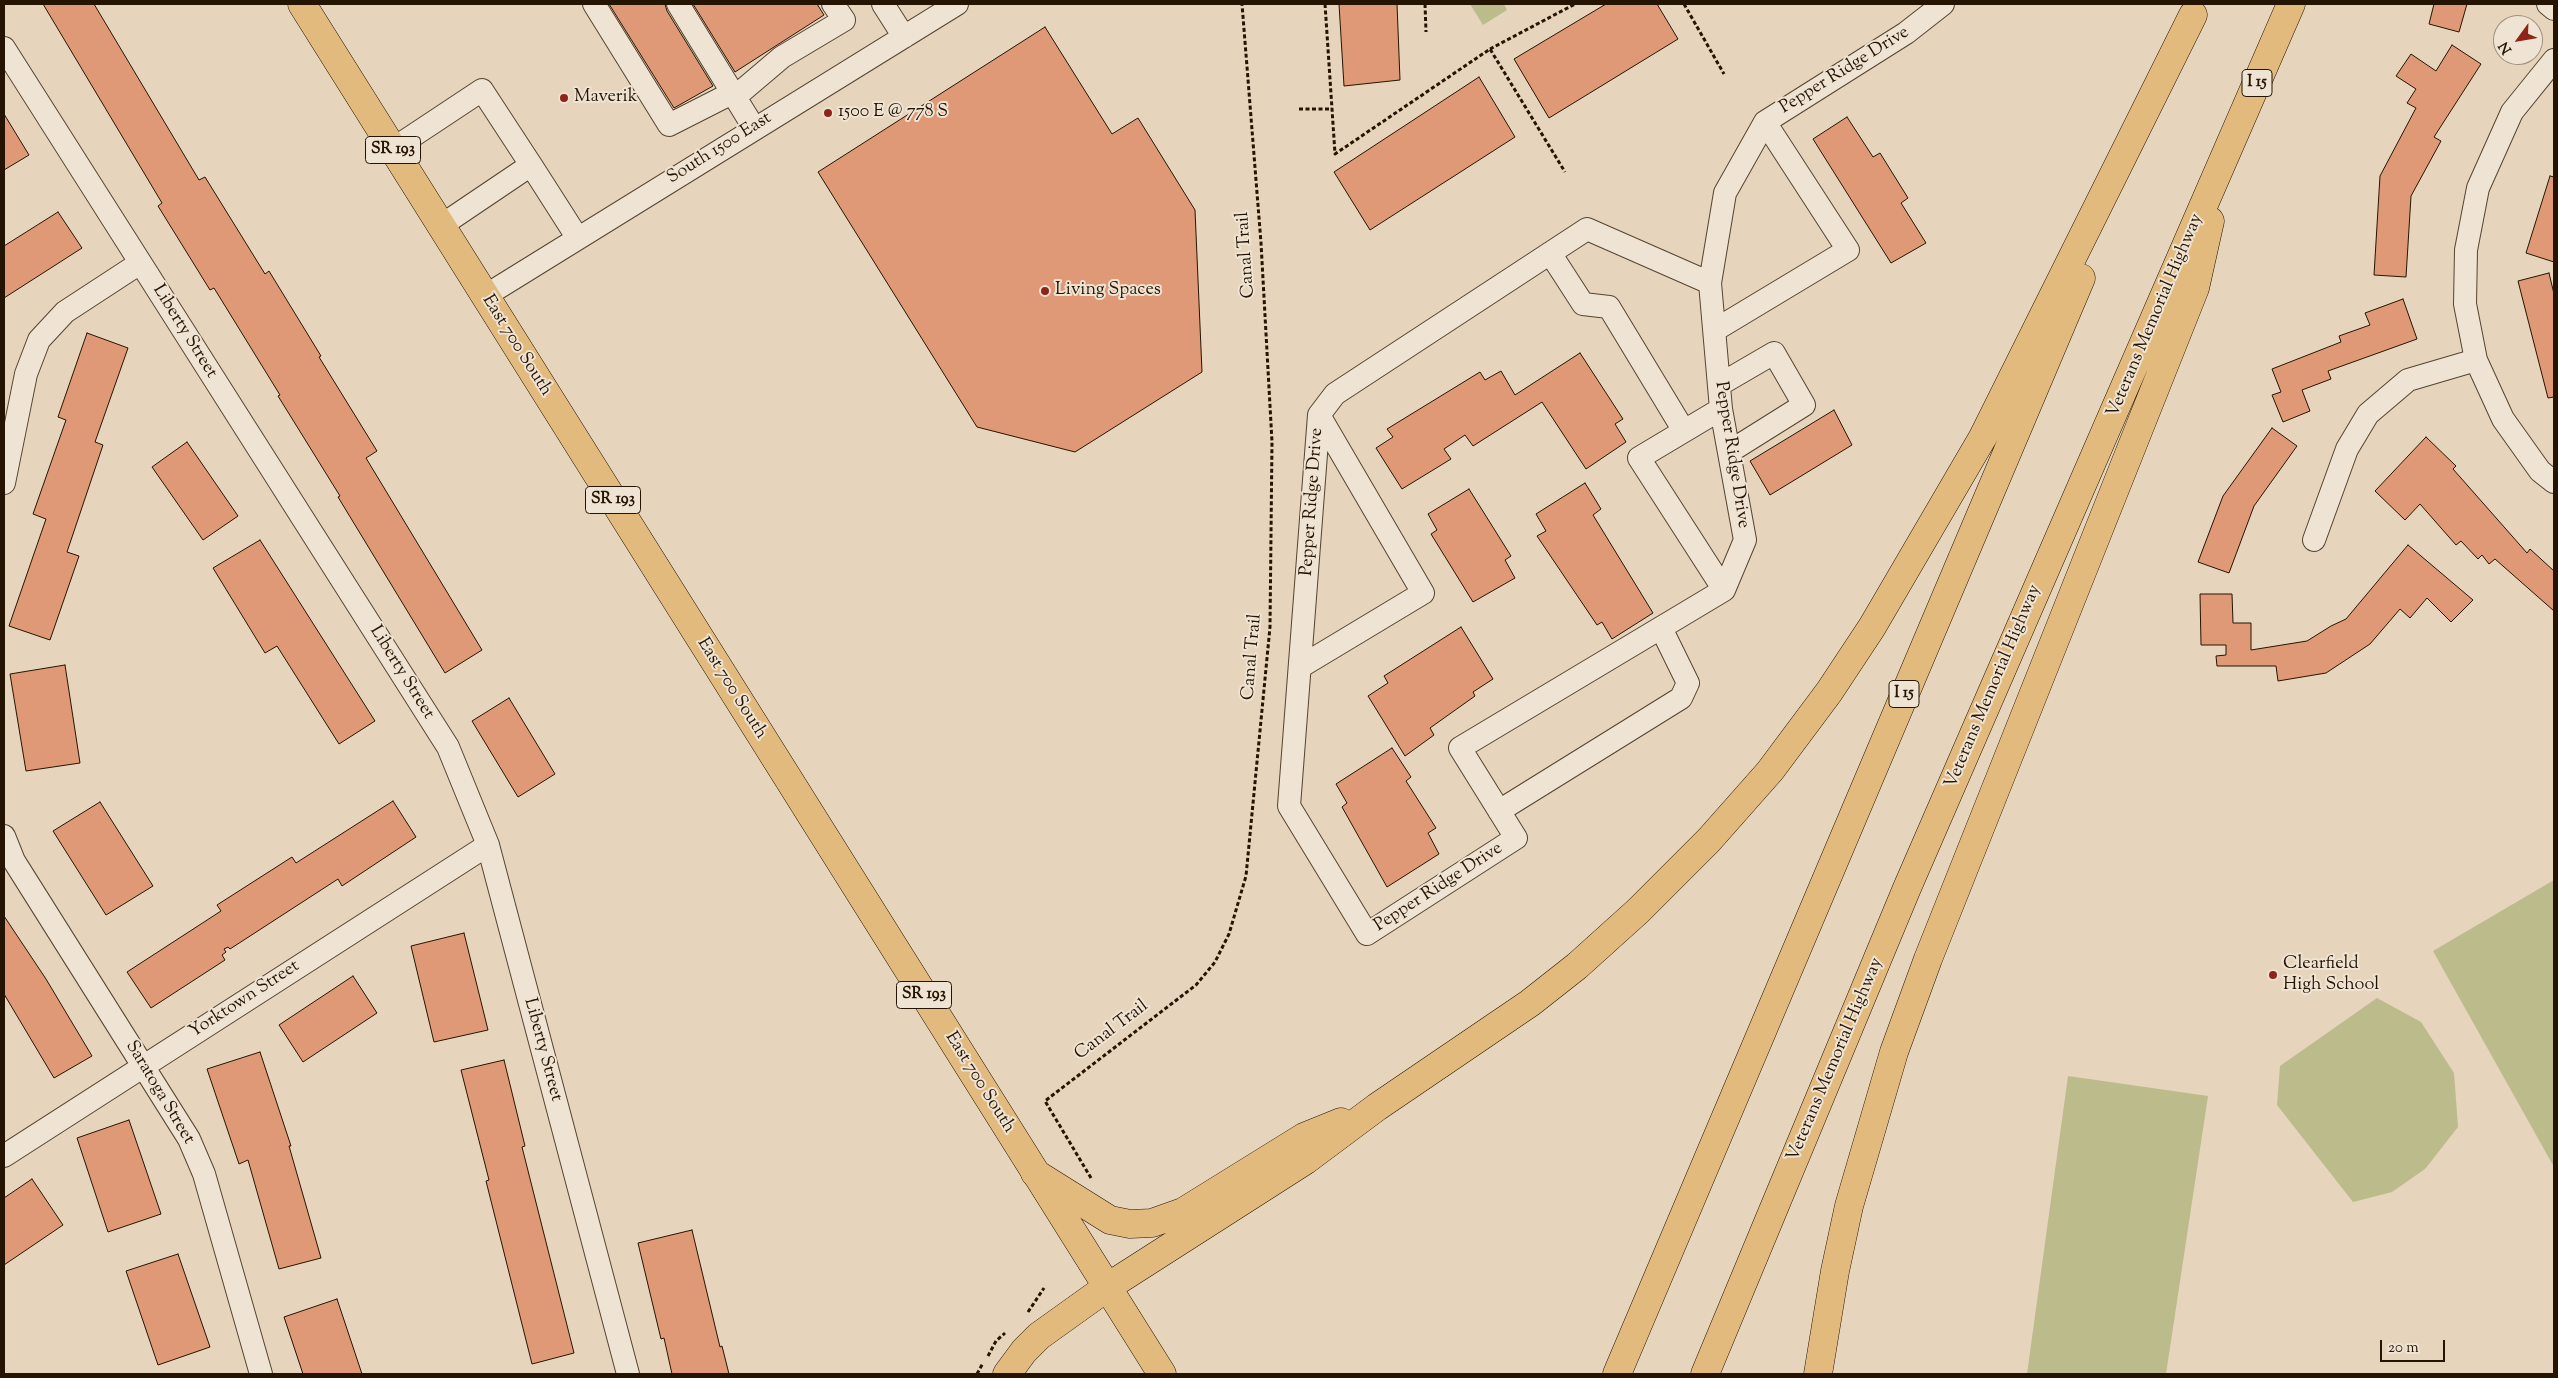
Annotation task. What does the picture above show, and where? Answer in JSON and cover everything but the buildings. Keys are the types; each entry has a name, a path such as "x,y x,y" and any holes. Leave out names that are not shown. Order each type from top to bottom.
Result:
{"main road":[{"name":"East 700 South","path":"302,4 1106,1288 1162,1374"},
{"name":"Veterans Memorial Highway","path":"1705,1374 1907,888 2291,4"},
{"path":"1007,1374 1024,1351 1039,1336 1106,1288 1306,1160 1377,1107 1513,1016 1592,952 1638,911 1709,840 1770,771 1798,735 1872,627 1983,437 2195,9"},
{"name":"I 15","path":"1617,1374 2195,9"},
{"path":"1818,1374 1834,1271 1849,1206 1892,1059 1935,942 2195,288 2223,161"},
{"path":"1035,1173 1110,1220 1130,1224 1152,1223 1176,1216 1198,1205 1304,1137 1377,1107"}],"street":[{"path":"594,4 669,125 735,94 782,57 844,20 833,4"},
{"path":"678,4 735,94 754,128"},
{"path":"883,4 904,37"},
{"name":"South 1500 East","path":"485,296 577,237 957,4"},
{"name":"Pepper Ridge Drive","path":"1710,283 1587,229 1335,394 1319,415 1289,806 1368,934 1516,838 1460,748 1724,590 1745,540 1721,409 1710,283 1725,193 1764,122 1906,34 1943,4"},
{"path":"2548,4 2554,9"},
{"name":"Liberty Street","path":"4,48 448,747 488,845 628,1374"},
{"path":"2554,60 2512,112 2478,188 2466,250 2464,304 2476,360 2503,419 2540,471 2554,482"},
{"path":"392,149 482,90 577,237"},
{"path":"1714,330 1848,250 1764,122"},
{"path":"442,225 531,165"},
{"path":"1550,253 1583,304 1609,307 1684,431"},
{"path":"4,483 26,374 40,340 65,312 140,263"},
{"path":"1719,385 1774,353 1804,405 1729,452"},
{"path":"2314,540 2347,449 2368,414 2408,380 2476,360"},
{"path":"1721,409 1639,458 1724,590"},
{"path":"1300,667 1423,593 1319,415"},
{"path":"1499,811 1680,698 1688,683 1661,628"},
{"name":"Saratoga Street","path":"4,836 14,861 189,1139 204,1174 261,1374"},
{"name":"Yorktown Street","path":"4,1156 488,845"}],"path":[{"name":"Canal Trail","path":"1094,1182 1045,1101 1196,985 1215,962 1229,934 1246,876 1270,627 1272,442 1260,243 1242,4"},
{"path":"1325,4 1335,154 1490,49 1576,4"},
{"path":"1425,4 1426,32"},
{"path":"1684,4 1724,74"},
{"path":"1490,49 1565,172"},
{"path":"1299,109 1332,110"}],"green space":[{"path":"1470,4 1504,4 1507,10 1483,25"},
{"path":"2554,880 2554,1167 2433,951"},
{"path":"2377,998 2421,1022 2454,1073 2458,1127 2425,1169 2392,1192 2353,1202 2277,1105 2280,1066"},
{"path":"2068,1076 2208,1096 2166,1374 2027,1374"}],"place":[{"name":"Maverik","path":"564,98"},
{"name":"1500 E @ 778 S","path":"828,113"},
{"name":"Living Spaces","path":"1045,291"},
{"name":"Clearfield High School","path":"2273,975"}]}
